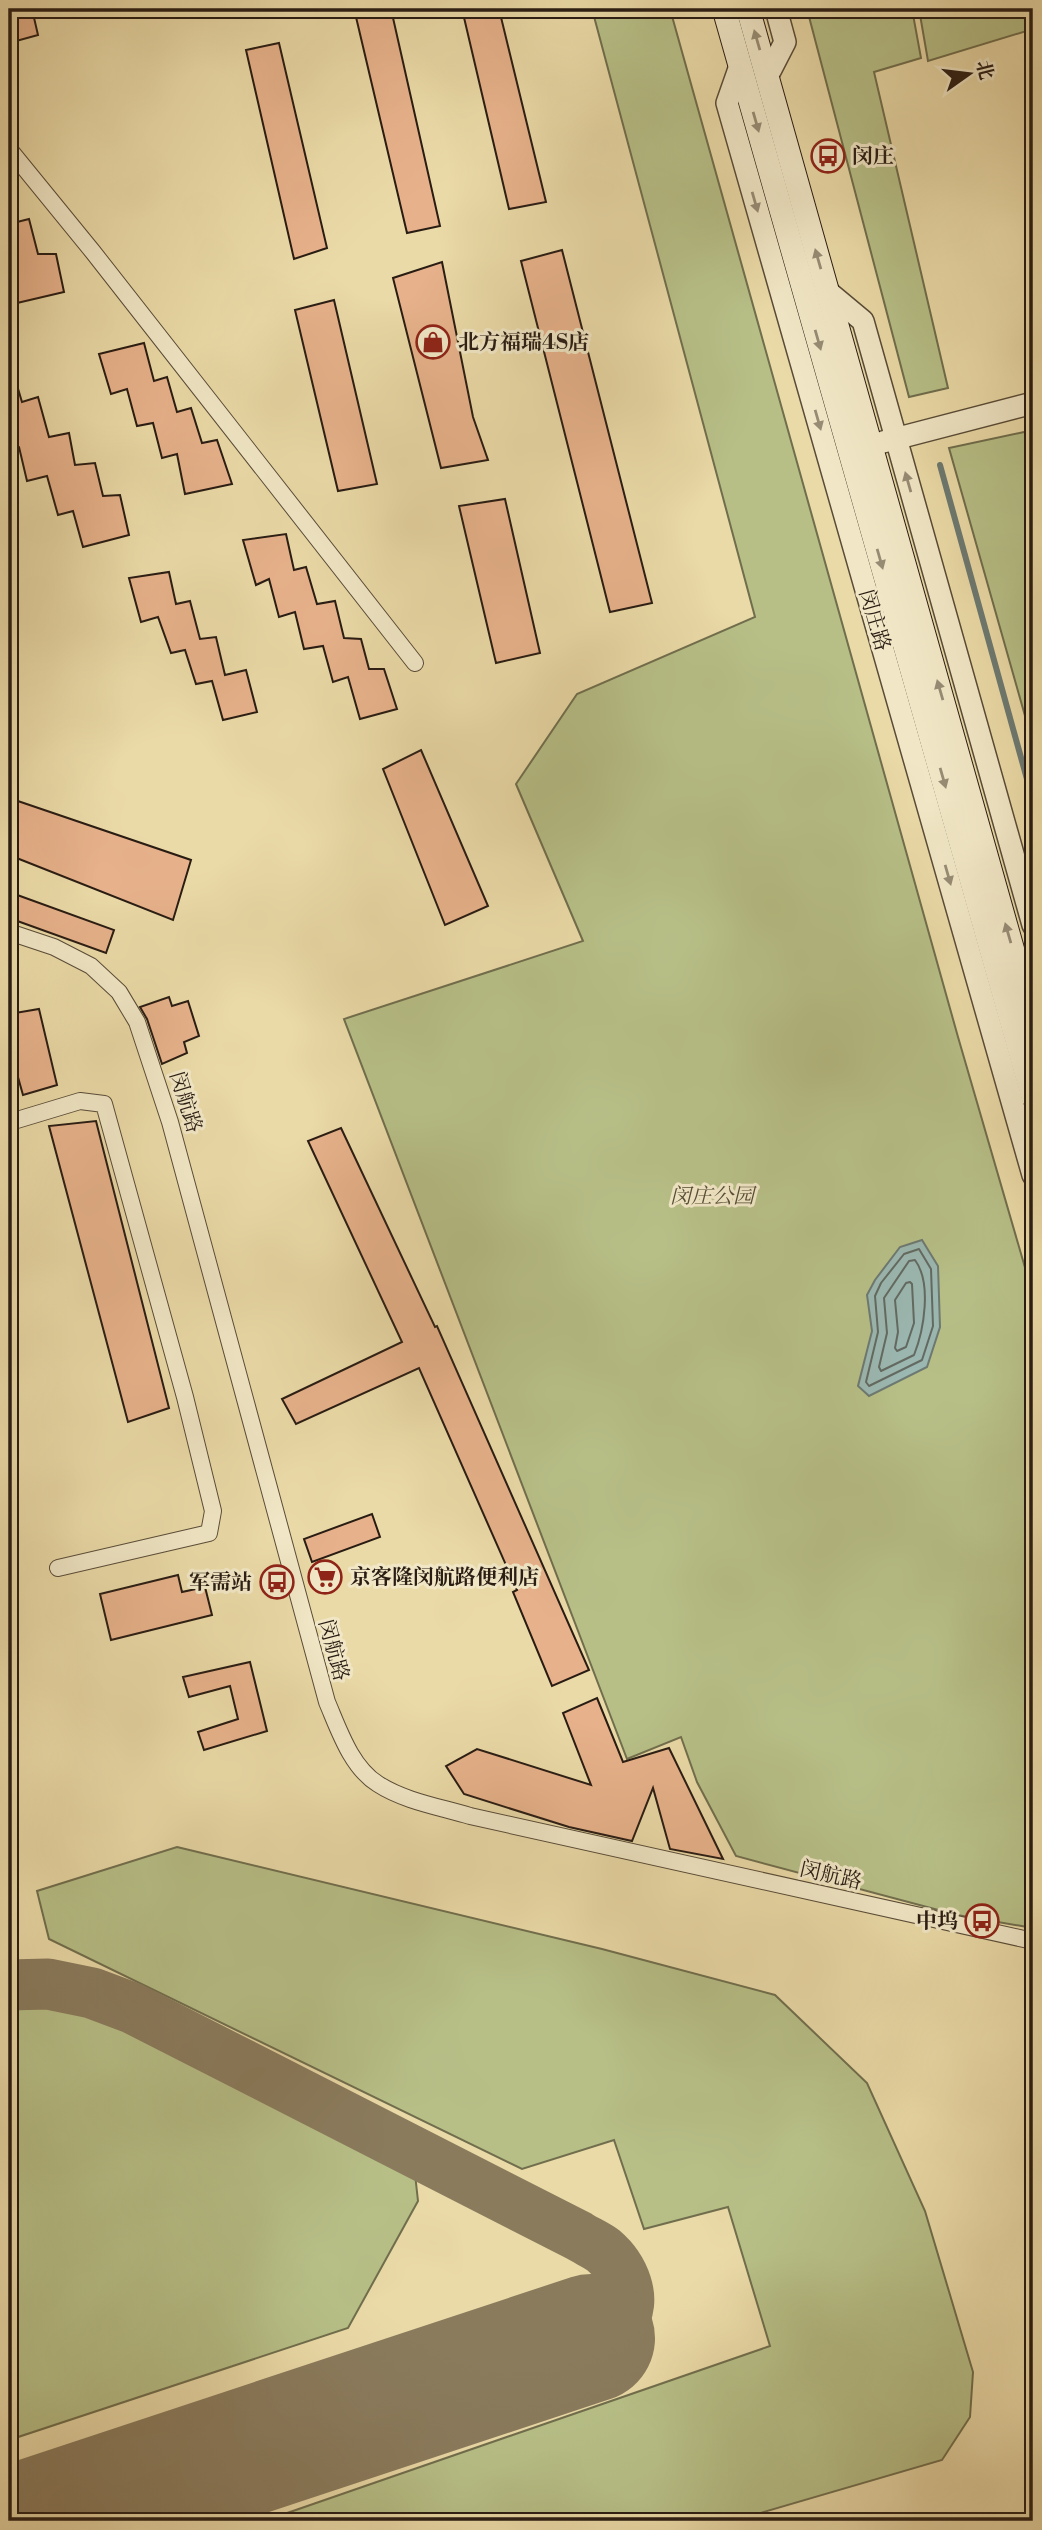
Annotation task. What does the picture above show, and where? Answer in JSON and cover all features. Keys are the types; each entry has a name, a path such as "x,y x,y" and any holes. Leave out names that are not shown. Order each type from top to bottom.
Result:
{"main road":[{"name":"闵庄路","path":"724,9 1019,1027"},
{"name":"闵庄路","path":"748,9 871,446 1019,1027 1033,1097"}],"street":[{"path":"767,77 785,42 776,9"},
{"path":"9,149 415,663"},
{"path":"827,291 863,321 1033,925"},
{"path":"871,446 1033,403"},
{"name":"闵航路","path":"9,932 54,947 91,966 119,992 137,1022 170,1122 327,1702 354,1758 377,1783 410,1798 470,1816 1033,1941"},
{"name":"闵庄路","path":"1019,1027 1033,1175"},
{"path":"17,1120 80,1101 104,1104 185,1397 213,1511 209,1533 58,1568"}],"green space":[{"name":"闵庄公园","path":"592,9 670,9 1033,1295 1033,1928 957,1915 736,1856 697,1782 681,1737 627,1759 344,1019 583,941 516,784 577,694 755,617"},
{"path":"807,9 912,9 921,58 874,72 948,388 909,397"},
{"path":"919,9 1033,9 1033,29 928,61"},
{"path":"1029,431 1033,444 1033,744 949,448"},
{"path":"177,1847 602,1949 775,1995 867,2083 925,2211 973,2372 970,2417 942,2460 733,2521 264,2521 770,2346 728,2207 644,2229 614,2140 522,2169 49,1939 37,1891"},
{"path":"9,2006 75,2008 121,2019 406,2163 415,2174 418,2201 348,2328 9,2440"}],"water":[{"path":"922,1240 938,1266 940,1327 927,1367 869,1396 858,1386 872,1331 867,1295 900,1247"}],"building":[{"path":"9,9 32,9 38,35 9,43"},
{"path":"391,9 440,226 407,233 356,17"},
{"path":"462,9 499,9 546,202 509,209"},
{"path":"279,43 327,248 294,259 246,50"},
{"path":"29,219 38,254 56,254 64,292 17,303 9,266 9,224"},
{"path":"562,250 652,603 610,612 521,261"},
{"name":"北方福瑞4S店","path":"442,262 473,417 488,460 441,468 393,278"},
{"path":"334,300 377,484 338,491 295,310"},
{"path":"144,343 154,381 167,377 177,412 191,408 202,443 217,440 232,484 185,494 177,454 162,458 153,423 137,426 127,389 111,394 99,354"},
{"path":"9,372 13,372 22,402 38,397 49,437 69,433 75,465 95,463 103,496 120,495 129,535 83,547 73,511 58,515 47,476 27,481 19,447 9,445"},
{"path":"505,499 540,653 496,663 459,506"},
{"path":"286,534 294,570 306,567 317,604 335,601 344,638 361,639 369,669 384,669 397,709 360,719 348,677 333,682 323,646 304,649 295,612 279,617 269,579 256,585 243,540"},
{"path":"169,572 176,604 190,601 200,639 216,637 225,675 246,670 257,712 223,720 212,681 196,684 185,650 171,653 158,617 141,622 129,578"},
{"path":"421,750 488,906 445,925 383,769"},
{"path":"9,798 191,860 173,920 9,855"},
{"path":"9,892 114,930 106,953 9,918"},
{"path":"169,997 172,1006 188,1001 199,1036 184,1042 187,1053 162,1064 147,1019 140,1007"},
{"path":"39,1009 57,1085 23,1095 9,1045 9,1014"},
{"path":"96,1121 169,1408 128,1422 49,1126"},
{"path":"341,1128 435,1327 437,1326 589,1670 552,1686 513,1592 517,1590 419,1368 296,1424 282,1399 402,1342 308,1141"},
{"path":"372,1514 380,1537 312,1562 304,1539"},
{"path":"178,1575 182,1592 205,1587 212,1615 111,1640 100,1594"},
{"path":"250,1662 267,1731 204,1750 198,1732 238,1719 230,1686 189,1697 183,1677"},
{"path":"597,1698 623,1762 669,1748 723,1859 670,1849 653,1788 632,1841 569,1827 464,1794 446,1766 477,1749 591,1785 563,1713"}],"waterway":[{"path":"940,465 1030,790"}],"taxiway":[{"path":"9,1985 48,1984 92,1993 132,2008 597,2246 617,2265 626,2284 629,2304 621,2323 591,2338"}],"runway":[{"path":"38,2521 591,2338"}],"place":[{"name":"闵庄","path":"828,156"},
{"name":"北方福瑞4S店","path":"433,342"},
{"name":"京客隆闵航路便利店","path":"325,1577"},
{"name":"军需站","path":"277,1582"},
{"name":"中坞","path":"982,1921"}]}
